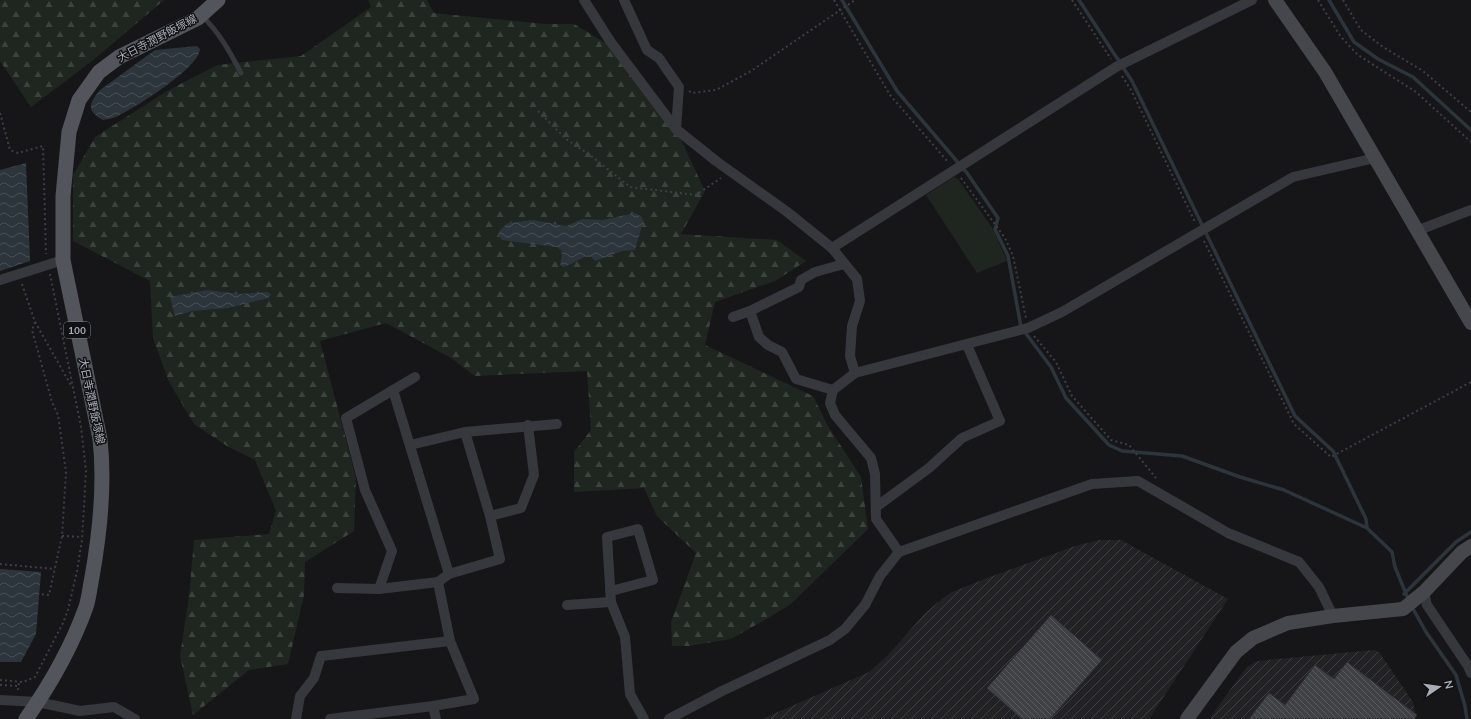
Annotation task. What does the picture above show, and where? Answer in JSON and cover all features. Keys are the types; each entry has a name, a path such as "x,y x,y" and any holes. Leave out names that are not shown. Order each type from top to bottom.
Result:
{"main road":[{"name":"大日寺潤野飯塚線","path":"26,719 38,702 70,645 86,606 96,554 103,466 100,439 63,260 63,196 69,132 79,100 99,72 119,57 201,15 218,0"}],"street":[{"path":"584,0 610,41 676,129 730,172 786,211 832,248 857,279 860,301 852,326 850,356 855,373"},
{"path":"624,0 647,50 659,58 679,87 676,129"},
{"path":"832,248 1116,67 1252,0"},
{"path":"1275,0 1326,72 1375,158 1419,230 1471,323"},
{"path":"899,552 876,519 875,474 871,458 835,415 830,403 833,390 855,373 1028,328 1062,312 1293,178 1375,158"},
{"path":"1419,230 1471,210"},
{"path":"0,280 46,264 63,260"},
{"path":"732,317 750,311 799,287 801,280 815,272 844,264"},
{"path":"750,311 759,337 768,345 782,352 796,379 833,390"},
{"path":"876,507 929,468 962,438 1000,421 967,345"},
{"path":"379,589 392,551 365,490 346,418 415,377"},
{"path":"393,390 449,574"},
{"path":"410,445 465,432 528,425 557,424"},
{"path":"490,516 521,508 534,475 528,425"},
{"path":"337,588 379,589 438,582 449,574 500,559 490,516 465,432"},
{"path":"669,719 729,688 830,640 845,629 865,605 880,576 899,552 1092,484 1138,481 1228,533 1299,562 1319,587 1334,616"},
{"path":"611,591 653,580 638,529 607,537 611,602 625,637 630,694 644,719"},
{"path":"1413,601 1462,552 1471,546"},
{"path":"330,719 433,706 474,698 450,641 438,582"},
{"path":"1186,719 1236,652 1253,638 1288,623 1413,601 1427,605 1468,666 1471,673"},
{"path":"567,604 611,602"},
{"path":"296,719 300,696 314,678 321,656 450,641"},
{"path":"0,700 38,702 80,711 114,707 135,719"},
{"path":"433,706 436,719"}],"lane":[{"path":"201,15 213,27 231,52 241,73"}],"path":[{"path":"834,0 890,95 955,169 1005,238 1013,256 1028,328 1056,362 1072,396 1111,440 1128,445 1156,479"},
{"path":"679,87 692,93 716,90 751,71 855,0"},
{"path":"1072,0 1131,90 1294,424 1331,457 1471,382"},
{"path":"1318,0 1341,37 1358,55 1416,92 1471,142"},
{"path":"1343,0 1361,30 1383,48 1423,71 1471,112"},
{"path":"538,111 566,139 590,155 630,187 696,195 730,172"},
{"path":"0,113 10,150 18,153 43,146 46,264 74,389 81,427 86,471 82,537 77,571 63,622 35,677 23,682 0,680"},
{"path":"21,281 35,322 74,389"},
{"path":"35,322 32,330 52,402 58,415 66,472 62,536 55,569 49,595 39,594"},
{"path":"62,536 82,537"},
{"path":"0,564 55,569"},
{"path":"18,692 19,682"},
{"path":"0,685 19,686"}],"shaded area":[{"path":"1099,540 1121,540 1228,599 1149,719 762,719 869,672 888,655 927,611 950,593 1075,546"},
{"path":"1374,650 1379,652 1413,702 1416,719 1209,719 1246,668 1257,661"}],"green space":[{"path":"0,0 164,0 92,61 31,107 0,61"},
{"path":"368,0 427,0 434,13 546,24 574,24 619,51 676,129 705,191 681,234 777,240 806,261 775,281 715,302 705,345 813,396 828,426 861,477 868,529 791,604 731,639 689,646 672,646 671,622 696,553 657,516 644,488 574,492 574,452 591,430 587,371 475,376 451,358 386,323 320,341 356,478 354,531 305,562 304,595 288,664 249,670 193,715 180,656 189,596 194,540 269,534 276,511 255,460 227,446 194,424 169,382 153,338 150,281 73,241 73,175 95,137 167,91 217,65 301,56 371,7"},
{"path":"954,177 958,179 993,229 1007,261 977,273 926,195"}],"water":[{"path":"197,46 200,49 197,57 189,66 152,96 116,117 103,120 92,110 91,106 93,99 100,90 155,50"},
{"path":"26,163 30,261 0,271 0,170"},
{"path":"635,213 642,217 643,222 635,250 622,251 595,261 590,255 563,267 560,264 562,256 561,250 557,247 502,240 499,236 500,230 508,223 533,220 566,226 583,219 603,220"},
{"path":"207,290 240,294 267,292 271,294 268,298 228,308 192,311 175,316 170,297"},
{"path":"0,569 41,572 36,634 21,662 0,662"}],"building":[{"path":"1051,615 1102,660 1050,719 1022,719 987,688"},
{"path":"1347,662 1417,715 1414,719 1249,719 1269,693 1285,705 1315,665 1334,679"}],"waterway":[{"path":"842,0 897,91 967,173 998,218 995,229 1008,256 1021,327 1051,367 1066,398 1109,445 1122,451 1182,456 1240,477 1284,490 1367,528 1392,552 1395,567 1409,601"},
{"path":"1079,0 1132,81 1295,416 1333,451 1366,519 1367,528"},
{"path":"1329,0 1354,42 1378,59 1413,77 1471,130"},
{"path":"1404,594 1456,542 1471,532"},
{"path":"1412,607 1426,632 1456,675 1465,706 1467,719"}]}
